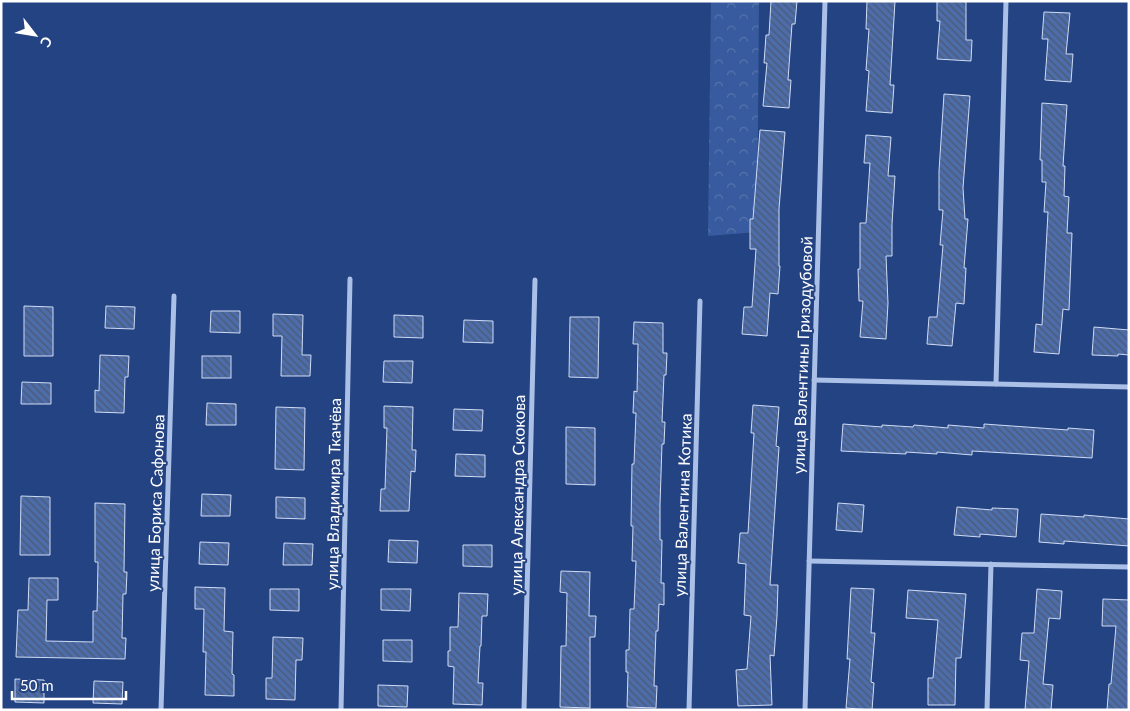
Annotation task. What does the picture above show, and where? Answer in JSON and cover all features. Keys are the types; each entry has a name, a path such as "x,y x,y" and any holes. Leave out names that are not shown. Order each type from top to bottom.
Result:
{"street":[{"name":"улица Валентины Гризодубовой","path":"805,710 825,1"},
{"path":"996,384 1006,1"},
{"name":"улица Владимира Ткачёва","path":"340,710 350,279"},
{"name":"улица Александра Скокова","path":"524,710 535,280"},
{"name":"улица Бориса Сафонова","path":"161,710 174,296"},
{"name":"улица Валентина Котика","path":"689,710 700,301"},
{"path":"814,380 1129,387"},
{"path":"809,560 1129,567"},
{"path":"987,710 991,564"}],"green space":[{"path":"711,1 759,1 757,232 708,236"}],"building":[{"path":"771,1 797,1 795,24 792,24 788,80 791,80 789,108 763,106 767,63 764,63 766,35 769,35"},
{"path":"867,1 895,1 890,85 894,85 892,113 866,111 869,71 866,70 869,29 866,29"},
{"path":"937,1 966,1 966,40 972,40 971,61 937,59 940,21 937,21"},
{"path":"1044,12 1070,13 1066,54 1073,54 1071,82 1045,80 1048,39 1042,39"},
{"path":"944,94 970,96 963,188 965,219 968,219 964,268 966,268 964,304 956,303 952,346 927,344 929,317 937,317 943,245 940,245 943,210 939,210 939,171"},
{"path":"1042,103 1067,105 1063,166 1065,166 1064,196 1069,197 1067,233 1072,233 1069,310 1063,309 1059,354 1034,352 1036,324 1042,325 1048,212 1044,212 1046,182 1042,182 1042,160 1040,160"},
{"path":"760,130 785,132 779,209 780,266 778,294 770,293 767,336 742,334 744,307 752,307 756,249 750,249 750,219 753,219"},
{"path":"866,135 891,137 888,176 895,176 892,256 886,256 888,303 886,339 860,337 863,301 859,301 860,223 866,223 870,163 864,163"},
{"path":"24,306 53,307 53,356 24,356"},
{"path":"106,306 135,307 134,329 105,328"},
{"path":"211,311 240,311 240,333 210,332"},
{"path":"273,314 303,315 302,355 311,355 310,376 281,376 282,336 273,336"},
{"path":"394,315 423,316 423,338 394,337"},
{"path":"570,317 599,317 598,378 569,377"},
{"path":"464,320 493,321 493,343 463,342"},
{"path":"634,322 663,323 663,353 667,353 666,375 664,375 662,422 665,422 664,444 662,444 660,505 660,540 662,540 661,583 664,583 664,605 659,604 658,631 656,631 654,686 657,686 656,708 627,707 628,672 626,672 626,650 629,650 630,609 634,609 636,561 632,561 633,526 631,526 632,464 634,464 636,413 633,413 634,391 637,392 638,344 633,344"},
{"path":"1094,327 1129,330 1129,355 1092,355"},
{"path":"100,355 129,356 128,377 125,377 124,413 95,412 95,390 99,391"},
{"path":"202,356 231,356 231,378 202,378"},
{"path":"384,361 413,361 412,383 383,382"},
{"path":"22,382 51,383 51,404 21,404"},
{"path":"207,403 236,404 236,425 206,425"},
{"path":"753,405 779,407 776,446 779,447 770,585 778,585 777,616 774,656 770,655 772,705 738,706 736,670 747,669 751,616 744,615 746,564 738,563 740,533 748,533 754,433 751,433"},
{"path":"384,406 413,407 412,450 416,450 415,472 411,471 409,511 380,511 381,489 385,489 387,428 384,428"},
{"path":"276,407 305,408 304,470 275,469"},
{"path":"454,409 483,410 482,431 453,430"},
{"path":"843,424 882,427 882,425 913,427 914,425 948,428 948,425 984,428 984,424 1094,430 1092,458 972,451 972,455 937,452 937,454 906,452 906,454 841,451"},
{"path":"566,427 595,428 595,485 566,484"},
{"path":"456,454 485,455 485,477 455,476"},
{"path":"202,494 231,495 230,516 201,516"},
{"path":"21,496 50,497 50,555 20,555"},
{"path":"276,497 305,498 305,519 276,518"},
{"path":"95,503 125,504 124,572 127,572 126,594 123,594 122,638 126,638 125,659 16,657 18,610 28,610 29,578 58,578 58,600 47,600 46,641 93,642 93,611 97,611 98,562 95,562"},
{"path":"838,503 864,505 862,532 836,530"},
{"path":"957,507 992,510 992,508 1018,509 1016,537 980,534 980,537 954,535"},
{"path":"1041,514 1129,519 1129,546 1064,541 1064,544 1039,542"},
{"path":"389,540 418,541 417,563 388,562"},
{"path":"200,542 229,543 228,565 199,564"},
{"path":"284,543 313,544 312,565 283,565"},
{"path":"463,545 492,545 492,567 463,566"},
{"path":"561,571 590,572 589,616 596,616 595,637 590,637 590,708 560,707 561,646 566,646 567,593 560,592"},
{"path":"195,587 225,588 224,631 233,632 232,674 234,675 234,696 205,695 204,609 195,609"},
{"path":"851,588 874,589 871,633 875,633 871,682 874,683 872,710 846,708 850,659 847,659"},
{"path":"270,589 299,589 299,611 270,610"},
{"path":"381,589 411,589 410,611 381,610"},
{"path":"1037,589 1062,591 1060,619 1049,618 1043,684 1053,685 1051,710 1025,710 1029,661 1020,660 1022,633 1034,633"},
{"path":"908,590 966,594 961,658 956,658 955,705 928,705 928,678 933,678 938,620 906,618"},
{"path":"459,593 488,594 487,616 482,616 478,683 483,683 482,705 453,704 454,667 448,666 448,651 450,651 450,627 458,627"},
{"path":"1103,599 1129,600 1129,710 1107,710 1116,626 1102,626"},
{"path":"273,637 303,638 302,660 296,660 295,700 266,699 266,678 272,678"},
{"path":"383,640 412,640 412,662 383,661"},
{"path":"15,679 44,680 44,703 15,702"},
{"path":"94,681 123,682 122,704 93,703"},
{"path":"378,685 408,686 407,707 378,706"}]}
